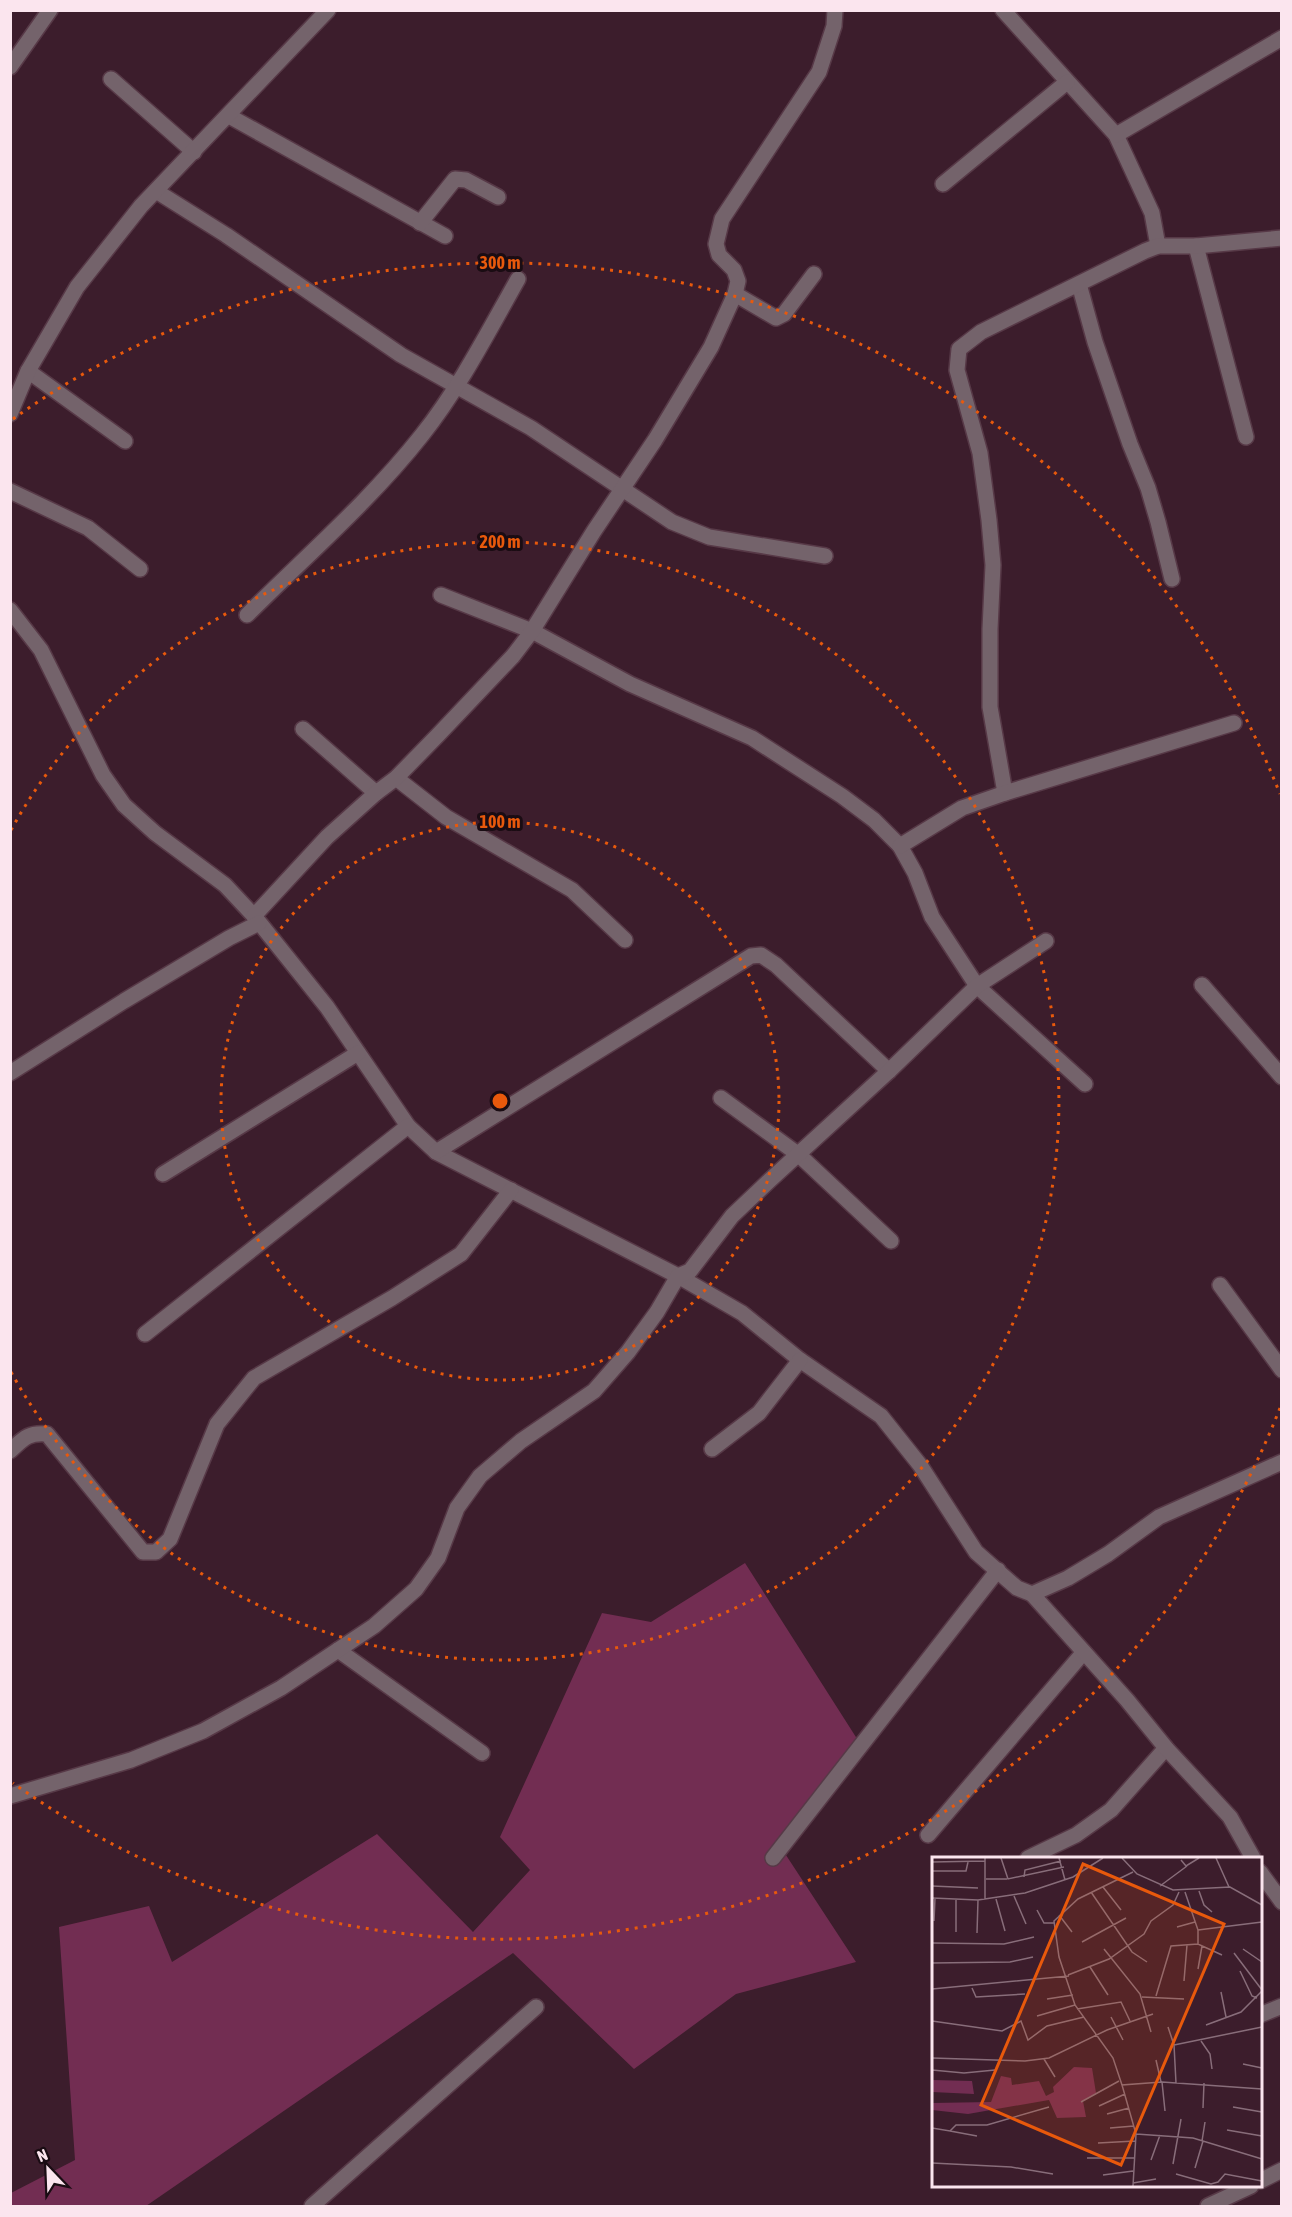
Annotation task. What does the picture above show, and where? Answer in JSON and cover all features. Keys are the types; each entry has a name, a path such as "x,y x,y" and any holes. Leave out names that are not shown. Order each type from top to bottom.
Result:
{"street":[{"path":"10,67 50,10"},
{"path":"10,414 28,370 77,287 141,206 328,10"},
{"path":"10,1073 257,920 327,837 396,778 513,656 532,631 594,531 655,440 711,346 735,294 738,281 734,270 719,255 716,244 722,219 819,72 834,26 835,10"},
{"path":"1003,10 1116,135 1152,213 1158,246"},
{"path":"1116,135 1281,38"},
{"path":"111,79 194,152"},
{"path":"943,184 1067,82"},
{"path":"229,116 445,236"},
{"path":"420,223 455,179 466,180 498,196"},
{"path":"156,191 226,235 401,355 531,428 672,522 709,537 825,556"},
{"path":"1005,793 990,707 993,565 989,520 980,453 957,370 959,350 981,332 1158,246 1196,246 1281,238"},
{"path":"1196,246 1246,437"},
{"path":"735,294 776,318 784,314 814,274"},
{"path":"247,615 323,544 422,435 457,386 518,279"},
{"path":"1079,284 1095,342 1151,500 1172,579"},
{"path":"28,370 125,441"},
{"path":"10,491 88,528 140,569"},
{"path":"441,595 532,631 630,684 752,738 874,820 900,846 915,873 932,917 977,986 1085,1084"},
{"path":"10,610 41,650 103,775 124,805 154,833 225,885 257,920 327,1006 408,1126 436,1152 678,1276 742,1313 800,1360 881,1416 921,1465 975,1552 1017,1588 1032,1594 1127,1700 1166,1748 1230,1816 1252,1857"},
{"path":"900,846 962,808 1234,723"},
{"path":"303,729 376,793"},
{"path":"396,778 446,817 572,890 625,940"},
{"path":"10,1796 131,1760 203,1731 281,1688 374,1626 416,1589 438,1558 457,1508 480,1476 521,1441 594,1391 628,1352 657,1312 678,1276 690,1271 732,1216 977,986 1046,941"},
{"path":"436,1152 751,956 761,955 776,964 889,1071"},
{"path":"1202,986 1281,1077"},
{"path":"163,1174 357,1053"},
{"path":"721,1098 799,1155 891,1241"},
{"path":"145,1334 408,1126"},
{"path":"10,1451 24,1438 35,1432 47,1434 142,1552 156,1552 170,1539 217,1424 254,1378 392,1298 461,1254 511,1190"},
{"path":"1220,1286 1281,1370"},
{"path":"712,1449 759,1413 800,1360"},
{"path":"1032,1594 1068,1578 1159,1517 1281,1462"},
{"path":"773,1858 998,1570"},
{"path":"338,1650 482,1752"},
{"path":"928,1835 1083,1653"},
{"path":"1030,1857 1076,1835 1111,1810 1166,1748"},
{"path":"1262,1874 1281,1902"},
{"path":"1262,2014 1281,2006"},
{"path":"312,2206 536,2007"},
{"path":"1262,2180 1281,2170"},
{"path":"1208,2206 1249,2187"}],"shaded area":[{"path":"745,1563 861,1745 782,1849 856,1962 736,1994 634,2069 513,1953 146,2206 11,2206 11,2193 75,2160 59,1927 149,1906 172,1962 377,1834 473,1932 530,1870 500,1837 602,1613 651,1622"}]}
